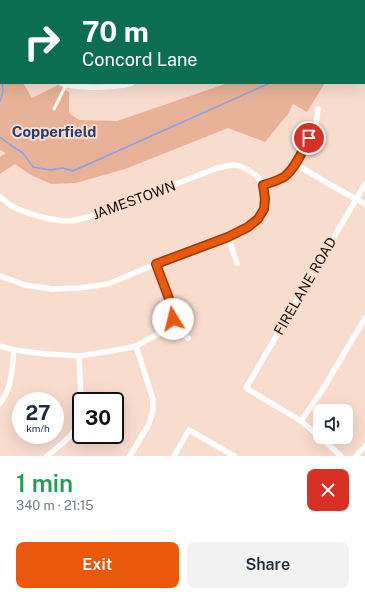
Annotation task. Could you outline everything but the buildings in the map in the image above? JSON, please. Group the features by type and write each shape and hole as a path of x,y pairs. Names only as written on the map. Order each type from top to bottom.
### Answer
{"street":[{"path":"66,84 81,87 129,84"},
{"path":"0,276 25,285 52,289 79,288 108,284 228,237 248,227 258,219 264,209 265,199 263,185 285,177 295,164 316,124 318,110"},
{"path":"295,164 365,204"},
{"name":"JAMESTOWN","path":"0,196 12,206 30,214 68,221 102,214 217,168 233,165 240,166 248,170 256,176 263,185"},
{"name":"FIRELANE ROAD","path":"301,421 246,388 365,184"},
{"path":"228,237 237,263"},
{"path":"156,264 171,304 173,319 177,329 188,338"},
{"path":"313,431 301,421 323,389 365,318"},
{"path":"0,346 14,350 79,356 136,346 158,334 166,328 173,319"},
{"path":"130,456 150,424 153,410 152,399 136,346"},
{"path":"0,402 6,396 9,386 14,350"},
{"path":"79,356 81,392"},
{"path":"174,456 189,430 234,456"},
{"path":"47,456 72,433"},
{"path":"328,444 341,456"},
{"path":"356,456 365,446"}],"lane":[{"path":"54,109 66,84"}],"shaded area":[{"path":"0,84 24,84 32,98 58,85 69,92 69,113 79,120 117,121 225,84 324,84 307,112 293,104 288,114 265,142 228,128 125,169 76,183 51,184 29,174 15,164 0,174 0,157 6,153 0,150"}],"waterway":[{"path":"0,101 3,92 2,84"},
{"path":"0,137 23,153 33,167 50,170 63,168 73,171 268,84"}],"district":[{"name":"Copperfield","path":"54,131"}],"route":[{"path":"173,319 171,304 156,264 228,237 248,227 258,219 264,209 265,199 263,185 285,177 295,164 309,138"}]}
